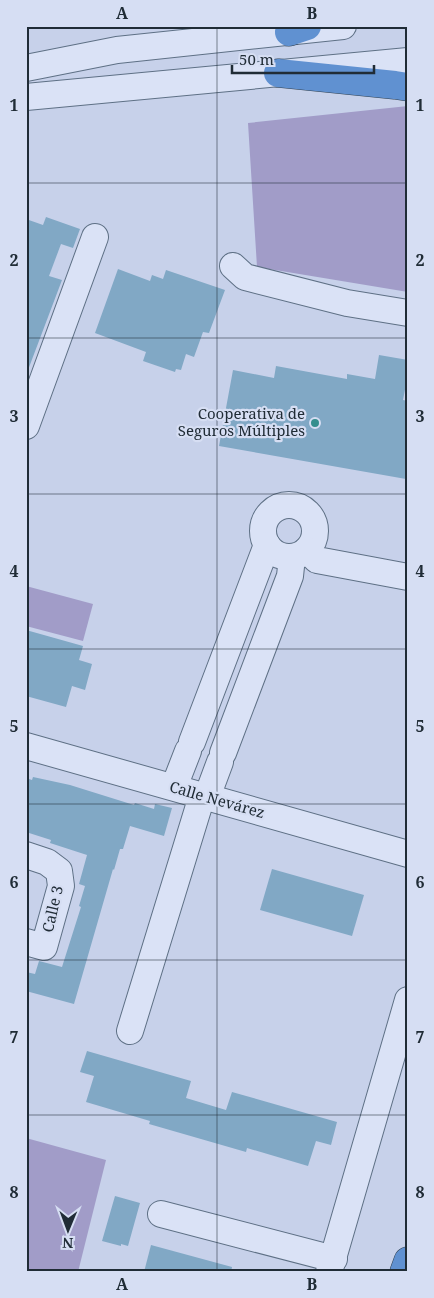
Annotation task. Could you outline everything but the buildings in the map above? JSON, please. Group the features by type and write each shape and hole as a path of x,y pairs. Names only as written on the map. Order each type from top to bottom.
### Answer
{"highway":[{"path":"278,73 408,88"},
{"path":"404,1272 408,1261"}],"street":[{"path":"26,68 191,34 343,26"},
{"path":"26,98 408,62"},
{"path":"26,107 68,93"},
{"path":"26,426 95,237"},
{"path":"233,266 244,277 347,303 408,313"},
{"path":"287,504 296,506 305,510 311,516 315,534 312,543 299,553 282,556 273,552 266,545 262,527 265,519 278,506 287,504"},
{"path":"174,788 266,545"},
{"path":"299,553 317,560 408,576"},
{"path":"130,1031 204,796 222,757 299,553"},
{"name":"Calle Nevárez","path":"26,746 408,854"},
{"name":"Calle 3","path":"26,855 46,862 59,871 60,886 35,944"},
{"path":"161,1214 298,1261 331,1265 408,1000"}],"shaded area":[{"path":"408,106 408,292 257,267 248,123"},
{"path":"26,586 93,604 83,641 26,626"},
{"path":"26,1138 106,1160 78,1272 26,1272"}],"place":[{"name":"Cooperativa de Seguros Múltiples","path":"315,423"}]}
